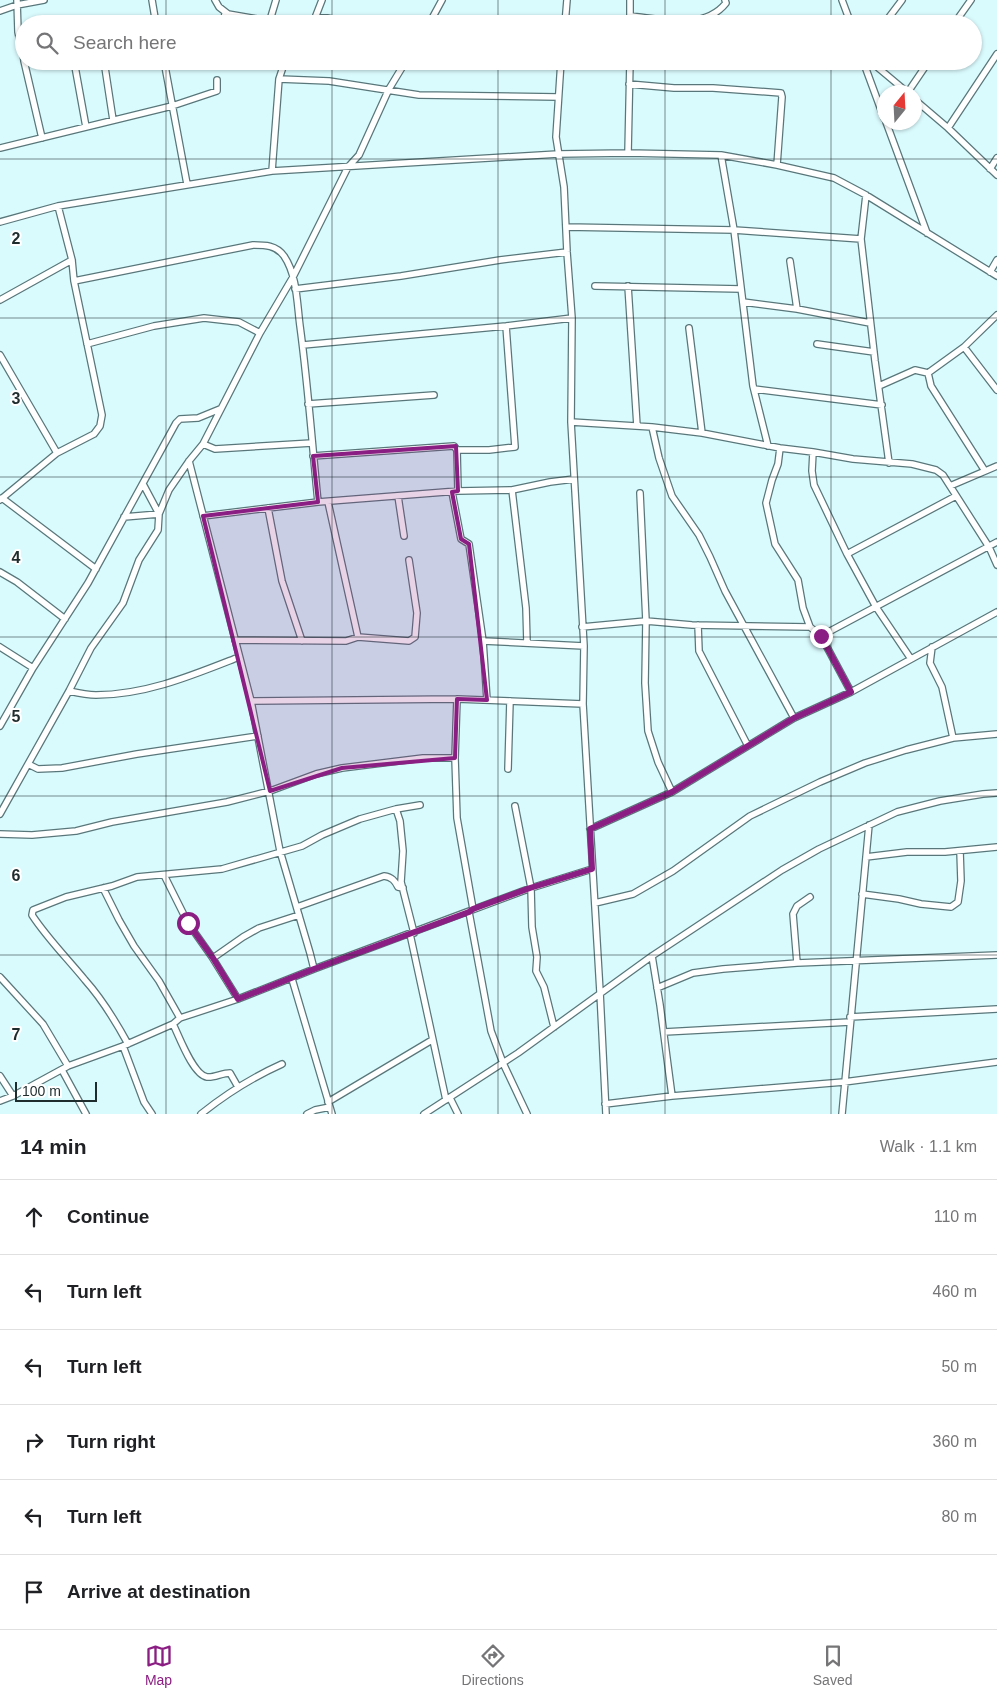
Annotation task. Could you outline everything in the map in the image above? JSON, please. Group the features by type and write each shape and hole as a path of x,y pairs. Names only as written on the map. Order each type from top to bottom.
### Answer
{"street":[{"path":"0,11 6,10 17,3 44,0"},
{"path":"152,0 154,15"},
{"path":"215,0 219,7 228,14 235,15"},
{"path":"272,15 276,0"},
{"path":"316,15 322,0"},
{"path":"434,15 442,0"},
{"path":"566,15 567,0"},
{"path":"630,0 630,15"},
{"path":"712,15 721,10 726,4 725,0"},
{"path":"842,0 848,15"},
{"path":"891,15 902,0"},
{"path":"960,15 971,0"},
{"path":"948,128 997,54"},
{"path":"26,70 42,138"},
{"path":"76,70 86,127"},
{"path":"105,70 113,120"},
{"path":"166,70 187,184"},
{"path":"272,171 279,79 282,70"},
{"path":"0,814 91,648 123,603 139,560 158,530 159,514 169,490 189,460 203,444 260,333 293,277 348,167 359,154 389,89 401,70"},
{"path":"561,70 556,137 564,187 572,318 571,422 584,646 583,704 606,1114"},
{"path":"628,153 630,70"},
{"path":"866,70 877,99"},
{"path":"881,70 899,85"},
{"path":"913,85 923,70"},
{"path":"279,79 329,81 419,95 558,97"},
{"path":"0,148 172,106 212,94 217,92 217,80"},
{"path":"630,84 781,93 777,165"},
{"path":"922,106 997,175"},
{"path":"889,130 928,234"},
{"path":"0,222 58,206 272,171 558,154 721,155 834,178 866,195 997,276"},
{"path":"721,155 734,230 754,389 768,446"},
{"path":"990,169 997,158"},
{"path":"866,195 861,239 889,463"},
{"path":"58,206 72,260 74,281 102,415 100,426 94,434 57,453 1,499 96,569"},
{"path":"566,227 734,230 861,239"},
{"path":"74,281 253,245 269,245 283,255 293,277 303,345 318,502"},
{"path":"295,289 567,252"},
{"path":"0,300 72,260"},
{"path":"990,272 997,260"},
{"path":"790,261 796,310"},
{"path":"595,286 741,289"},
{"path":"628,286 636,426"},
{"path":"743,302 870,323"},
{"path":"879,386 915,370 928,373 964,347 997,315"},
{"path":"88,344 154,326 204,318 239,322 260,333"},
{"path":"303,345 572,318"},
{"path":"313,456 454,446 457,450 513,448 515,446 506,326"},
{"path":"689,328 702,433"},
{"path":"817,344 874,352"},
{"path":"964,347 997,390"},
{"path":"0,355 57,453"},
{"path":"928,373 931,386 985,471"},
{"path":"754,389 882,405"},
{"path":"308,404 434,395"},
{"path":"0,726 33,668 96,569 176,423 180,419 198,418 220,409"},
{"path":"571,422 652,427 702,433 780,448 889,463 912,464 936,470 944,475 989,547 997,565"},
{"path":"652,427 659,458 672,496 699,535 725,591 794,718"},
{"path":"203,444 215,449 312,443"},
{"path":"780,448 778,464 766,503 775,544 798,580 803,608 810,627 821,636 851,692"},
{"path":"457,450 455,491 461,539 468,544 483,641 487,700"},
{"path":"812,452 814,485 847,554 876,607 911,658"},
{"path":"189,460 251,701 270,791 280,851 314,969"},
{"path":"950,486 997,466"},
{"path":"203,516 318,502 455,491 512,490 574,479"},
{"path":"142,484 159,514"},
{"path":"512,490 526,608 527,643"},
{"path":"640,493 646,621 644,683 648,731 658,762 672,792"},
{"path":"398,496 404,536"},
{"path":"847,554 956,496"},
{"path":"328,502 358,637"},
{"path":"268,508 282,581 302,641"},
{"path":"124,517 159,514"},
{"path":"821,636 997,542"},
{"path":"235,640 346,641 358,637 409,641 415,637 417,614 409,560"},
{"path":"0,572 17,582 65,619"},
{"path":"590,829 672,792 794,718 851,692 997,612"},
{"path":"582,626 646,621 698,625 810,627"},
{"path":"698,625 699,652 748,746"},
{"path":"483,641 584,646"},
{"path":"0,647 33,668"},
{"path":"932,647 930,663 942,687 953,738"},
{"path":"69,691 94,695 139,691 177,681 239,657"},
{"path":"251,701 457,699 583,704"},
{"path":"457,699 455,758 457,818 491,1031 503,1063 527,1114"},
{"path":"508,769 510,701"},
{"path":"595,903 633,894 673,871 750,816 820,782 865,763 953,738 997,734"},
{"path":"28,764 38,769 62,768 137,754 258,736"},
{"path":"0,834 32,835 76,830 227,802 270,791 316,774 342,768 423,758 455,758"},
{"path":"424,1114 503,1063 652,956 782,870 819,849 897,812 940,801 997,793"},
{"path":"150,1113 144,1102 118,1026 87,982 44,934 31,912 66,897 103,888 136,877 222,869 302,846 322,835 360,819 396,808 420,805"},
{"path":"516,806 530,888 532,927 537,957 536,971 544,987 554,1027"},
{"path":"396,808 400,821 403,851 401,882 432,1040 448,1099 458,1114"},
{"path":"842,1114 869,826"},
{"path":"866,857 907,852 960,851 997,847"},
{"path":"862,894 921,904 951,907 956,905 961,881 960,851"},
{"path":"0,1101 65,1068 125,1045 173,1024 180,1018 238,999 530,888 592,869"},
{"path":"164,875 188,923 213,958 238,999"},
{"path":"297,907 384,876 389,876 398,887 403,888"},
{"path":"103,888 118,920 159,981 180,1018"},
{"path":"797,963 793,914 797,906 810,897"},
{"path":"213,958 259,928 299,915"},
{"path":"657,988 694,973 797,963 997,955"},
{"path":"652,956 672,1096"},
{"path":"0,977 43,1024 86,1114"},
{"path":"292,978 332,1114"},
{"path":"664,1032 997,1009"},
{"path":"173,1024 191,1062 198,1072 208,1078 230,1073 238,1087"},
{"path":"307,1114 329,1105 432,1040"},
{"path":"605,1104 672,1096 844,1082 997,1062"},
{"path":"201,1114 238,1087 261,1073 282,1064"},
{"path":"0,1076 13,1096"}],"highlighted area":[{"path":"456,446 458,491 452,492 461,539 469,544 487,700 457,699 455,758 342,768 270,791 203,516 318,502 313,456"}],"route":[{"path":"188,923 213,958 238,999 530,888 592,869 590,829 672,792 794,718 851,692 821,636"}]}
